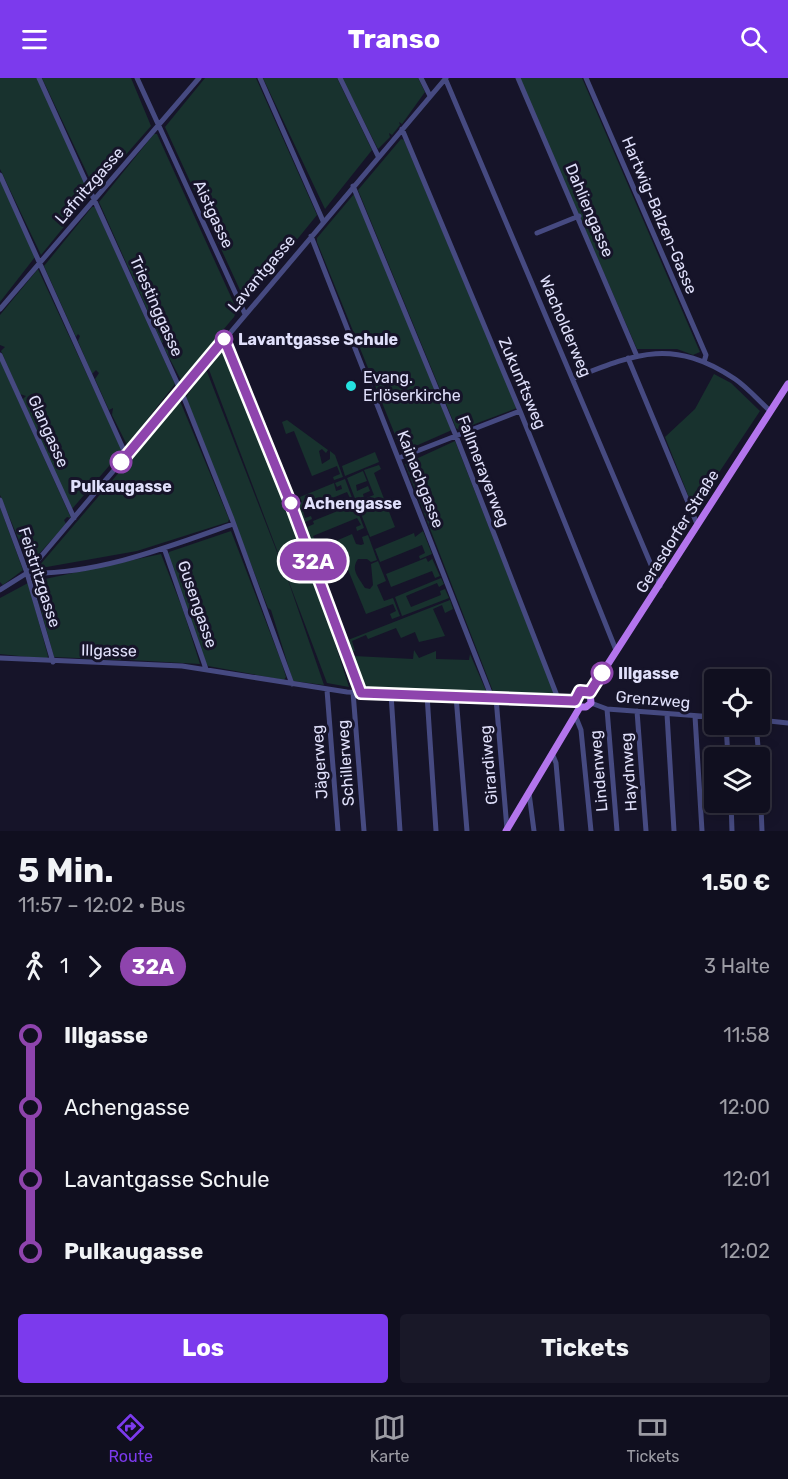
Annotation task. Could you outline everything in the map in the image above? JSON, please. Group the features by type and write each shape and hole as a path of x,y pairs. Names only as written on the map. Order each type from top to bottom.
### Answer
{"main road":[{"name":"Gerasdorfer Straße","path":"507,830 575,714 580,691 590,692 788,384"},
{"path":"578,704 586,707 591,703 590,692"}],"street":[{"name":"Triestinggasse","path":"39,78 181,390 234,524 292,684"},
{"name":"Aistgasse","path":"137,78 245,314"},
{"name":"Lafnitzgasse","path":"0,309 198,78"},
{"path":"260,78 324,221"},
{"path":"340,78 378,156"},
{"path":"421,78 430,96"},
{"name":"Lavantgasse","path":"0,590 27,573 445,78"},
{"name":"Wacholderweg","path":"445,78 574,378 660,586"},
{"name":"Dahliengasse","path":"518,78 579,216 636,354"},
{"name":"Hartwig-Balzen-Gasse","path":"586,78 706,355 704,362"},
{"name":"Zukunftsweg","path":"402,129 520,411 616,650"},
{"path":"0,175 126,455"},
{"name":"Fallmerayerweg","path":"352,186 456,436 559,701"},
{"path":"537,233 579,216"},
{"name":"Kainachgasse","path":"311,236 494,698"},
{"path":"224,339 290,502 361,693"},
{"path":"574,378 636,354 670,352 704,362 735,379 770,410"},
{"name":"Glangasse","path":"0,355 74,518"},
{"path":"628,358 697,524"},
{"path":"399,458 520,411"},
{"name":"Feistritzgasse","path":"0,500 27,573 52,662"},
{"path":"27,573 50,573 99,564 164,548 234,524"},
{"name":"Gusengasse","path":"164,548 206,669"},
{"name":"Illgasse","path":"0,658 206,669 327,690 361,693 559,701 578,704"},
{"name":"Jägerweg","path":"327,690 338,831"},
{"name":"Schillerweg","path":"353,692 364,831"},
{"path":"392,694 400,831"},
{"path":"427,695 436,831"},
{"path":"456,696 466,831"},
{"name":"Girardiweg","path":"494,698 507,830"},
{"name":"Grenzweg","path":"591,703 607,709 704,716"},
{"name":"Lindenweg","path":"607,709 617,831"},
{"name":"Haydnweg","path":"637,711 646,831"},
{"path":"575,714 581,730 591,831"},
{"path":"667,714 674,831"},
{"path":"694,716 702,831"},
{"path":"770,721 788,723"},
{"path":"552,753 556,763 562,831"},
{"path":"529,792 534,831"},
{"path":"731,813 732,831"},
{"path":"761,813 762,831"}],"green space":[{"path":"0,78 37,78 90,195 41,255 0,169"},
{"path":"42,78 131,78 151,126 95,190"},
{"path":"205,78 256,78 317,215 247,301 245,301 165,127"},
{"path":"263,78 337,78 372,150 325,209"},
{"path":"342,78 418,78 425,92 402,124 399,122 400,125 392,135 389,133 390,137 378,149"},
{"path":"519,78 582,78 700,352 693,355 677,349 637,349"},
{"path":"154,134 157,134 237,310 234,317 181,380 164,348 168,344 165,340 162,343 99,202"},
{"path":"401,139 404,140 517,408 459,430 456,428 358,190"},
{"path":"0,180 35,257 0,302"},
{"path":"354,194 452,430 402,452 317,242 317,238"},
{"path":"92,207 95,207 175,384 127,445 112,415 113,408 109,410 95,379 99,373 96,370 92,374 78,341 80,336 78,334 76,337 44,266"},
{"path":"38,269 121,448 121,452 72,509 40,440 43,435 41,433 39,437 22,400 26,396 20,394 1,351 5,347 0,345 0,315"},
{"path":"223,350 320,596 349,687 327,683 208,367"},
{"path":"0,360 71,518 67,517 64,520 66,524 38,555 35,553 29,564 0,495"},
{"path":"206,369 289,583 324,685 293,681 271,610 268,608 186,397"},
{"path":"714,374 731,383 760,411 694,510 665,437 695,409"},
{"path":"180,401 229,519 228,522 137,551 41,568 39,566"},
{"path":"287,420 328,450 326,453 322,449 319,451 322,464 330,459 330,451 335,455 343,477 334,480 333,477 340,474 337,466 312,476 294,431 286,434 282,422"},
{"path":"455,441 555,695 553,698 494,694 405,464"},
{"path":"375,452 379,462 345,476 342,466"},
{"path":"379,465 381,469 374,473 395,527 370,537 347,478 363,471 367,481 356,485 357,491 368,486 370,491 363,494 364,499 374,495 364,470"},
{"path":"345,479 354,503 347,505 345,502 351,500 347,492 303,510 305,518 311,516 312,519 303,523 294,499 297,504 302,502 300,497 334,483 336,491 342,489 341,485 337,487 335,483"},
{"path":"355,504 364,528 357,531 356,527 361,525 357,518 313,536 316,543 321,541 322,545 313,548 305,528 314,524 313,521"},
{"path":"0,507 23,570 3,585 0,582"},
{"path":"231,531 281,661 286,677 284,680 208,666 206,663 168,555 169,552"},
{"path":"423,531 432,554 420,559 419,556 425,553 422,545 380,562 375,549 414,533 415,537"},
{"path":"352,534 356,544 361,545 364,544 362,537 368,535 377,560 371,562 367,559 358,559 355,570 358,577 365,588 370,589 373,585 371,564 378,561 386,581 377,585 384,601 393,598 400,616 392,619 390,614 396,611 393,604 366,614 340,550 332,552 329,544"},
{"path":"161,554 183,610 200,664 130,660 126,653 122,655 121,660 54,657 32,578 43,575 45,579"},
{"path":"431,556 440,576 435,578 432,571 391,587 386,574 426,558 428,562 432,559"},
{"path":"441,578 444,584 439,587 437,583 406,596 411,607 441,595 440,591 445,589 449,598 402,616 395,597"},
{"path":"28,583 47,659 0,654 0,598"},
{"path":"450,600 453,609 445,613 442,605 433,609 445,636 419,642 415,632 401,638 396,628 368,639 366,635 352,641 355,651 353,652 348,640"},
{"path":"414,650 419,658 436,651 436,659 469,660 470,654 487,693 364,687 354,656 413,659"}],"bus line":[{"name":"32A","path":"121,462 224,339 290,502 361,693 575,701 575,696 580,691 590,692 602,673"}],"place":[{"name":"Lavantgasse Schule","path":"224,339"},
{"name":"Evang. Erlöserkirche","path":"351,386"},
{"name":"Pulkaugasse","path":"121,462"},
{"name":"Achengasse","path":"291,503"},
{"name":"Illgasse","path":"602,673"}]}
